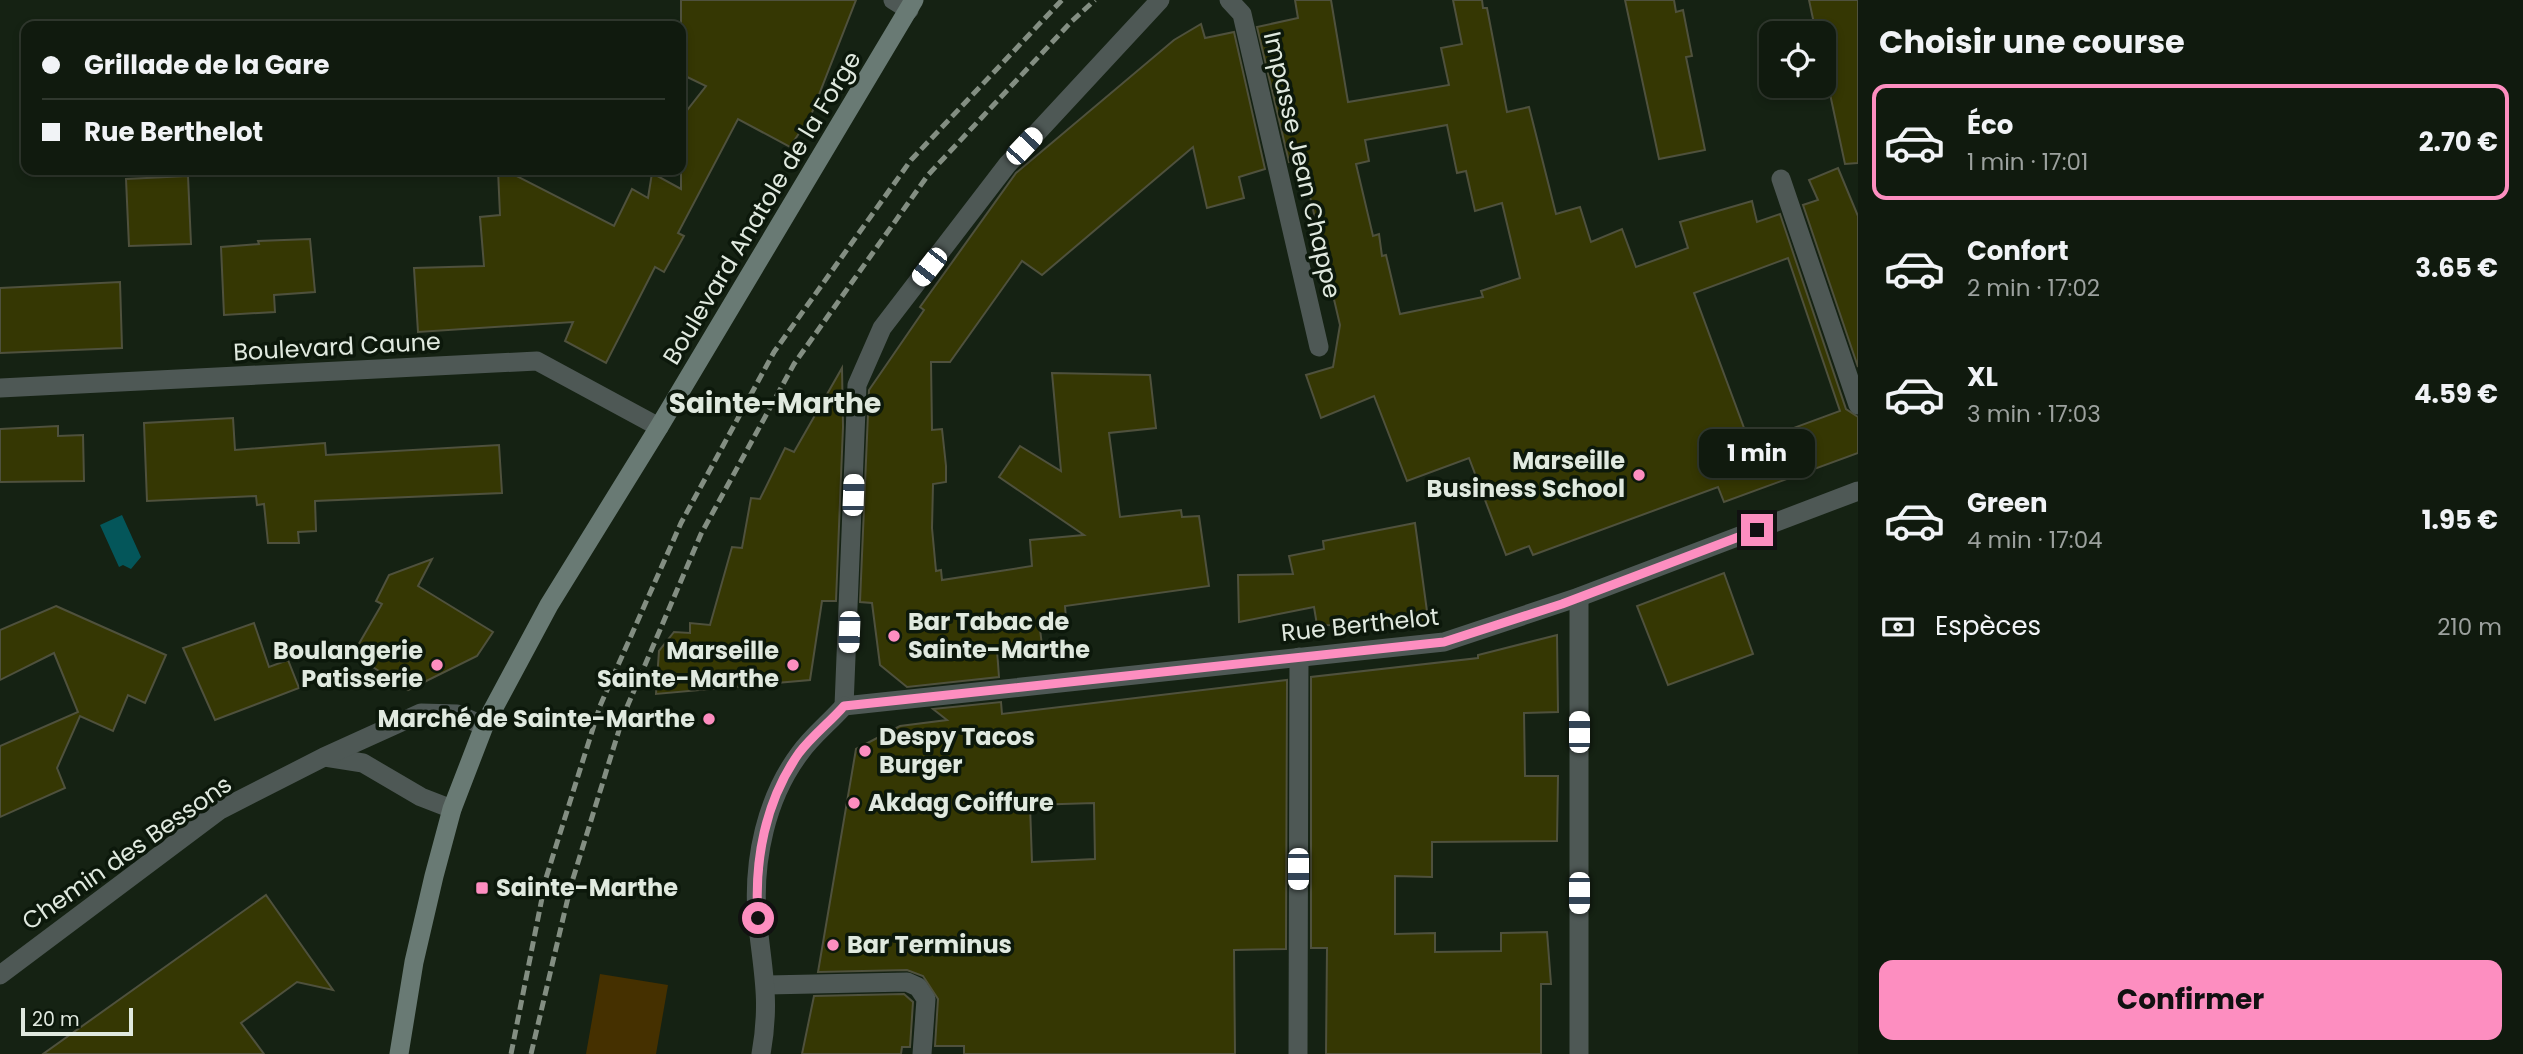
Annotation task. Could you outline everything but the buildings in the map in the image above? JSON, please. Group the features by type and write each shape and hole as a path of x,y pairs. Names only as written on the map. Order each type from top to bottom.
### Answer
{"main road":[{"name":"Boulevard Anatole de la Forge","path":"399,1054 417,949 452,809 484,726 549,605 659,427 905,3"}],"street":[{"path":"761,1054 768,1012 756,893 770,810 782,780 801,751 844,706 857,385 882,328 1007,164 1160,0"},
{"name":"Impasse Jean Chappe","path":"1229,0 1242,14 1319,346"},
{"path":"1781,179 1858,405"},
{"name":"Boulevard Caune","path":"0,388 537,361 659,427"},
{"name":"Rue Berthelot","path":"844,706 1444,642 1579,597 1858,491"},
{"path":"1579,597 1579,1054"},
{"path":"1298,1054 1299,657"},
{"name":"Chemin des Bessons","path":"0,975 220,810 324,757 421,713 457,714 484,726"},
{"path":"324,757 363,763 421,797 452,809"},
{"path":"767,985 907,982 918,987 926,999 922,1054"}],"shaded area":[{"path":"600,974 668,985 656,1054 586,1054"}],"water":[{"path":"122,515 141,557 131,569 123,565 119,567 100,525"}],"railway":[{"path":"511,1054 546,878 600,706 681,523 774,352 911,160 1062,0"},
{"path":"531,1054 571,885 624,714 701,534 794,364 928,175 1072,21 1095,0"}],"place":[{"name":"Marseille Business School","path":"1639,475"},
{"name":"Bar Tabac de Sainte-Marthe","path":"894,636"},
{"name":"Boulangerie Patisserie","path":"437,665"},
{"name":"Marseille Sainte-Marthe","path":"793,665"},
{"name":"Marché de Sainte-Marthe","path":"709,719"},
{"name":"Despy Tacos Burger","path":"865,751"},
{"name":"Akdag Coiffure","path":"854,803"},
{"name":"Sainte-Marthe","path":"482,888"},
{"name":"Bar Terminus","path":"833,945"}],"district":[{"name":"Sainte-Marthe","path":"775,403"}],"route":[{"path":"758,918 758,867 770,810 782,780 801,751 844,706 1444,642 1482,632 1562,604 1757,530"}]}
